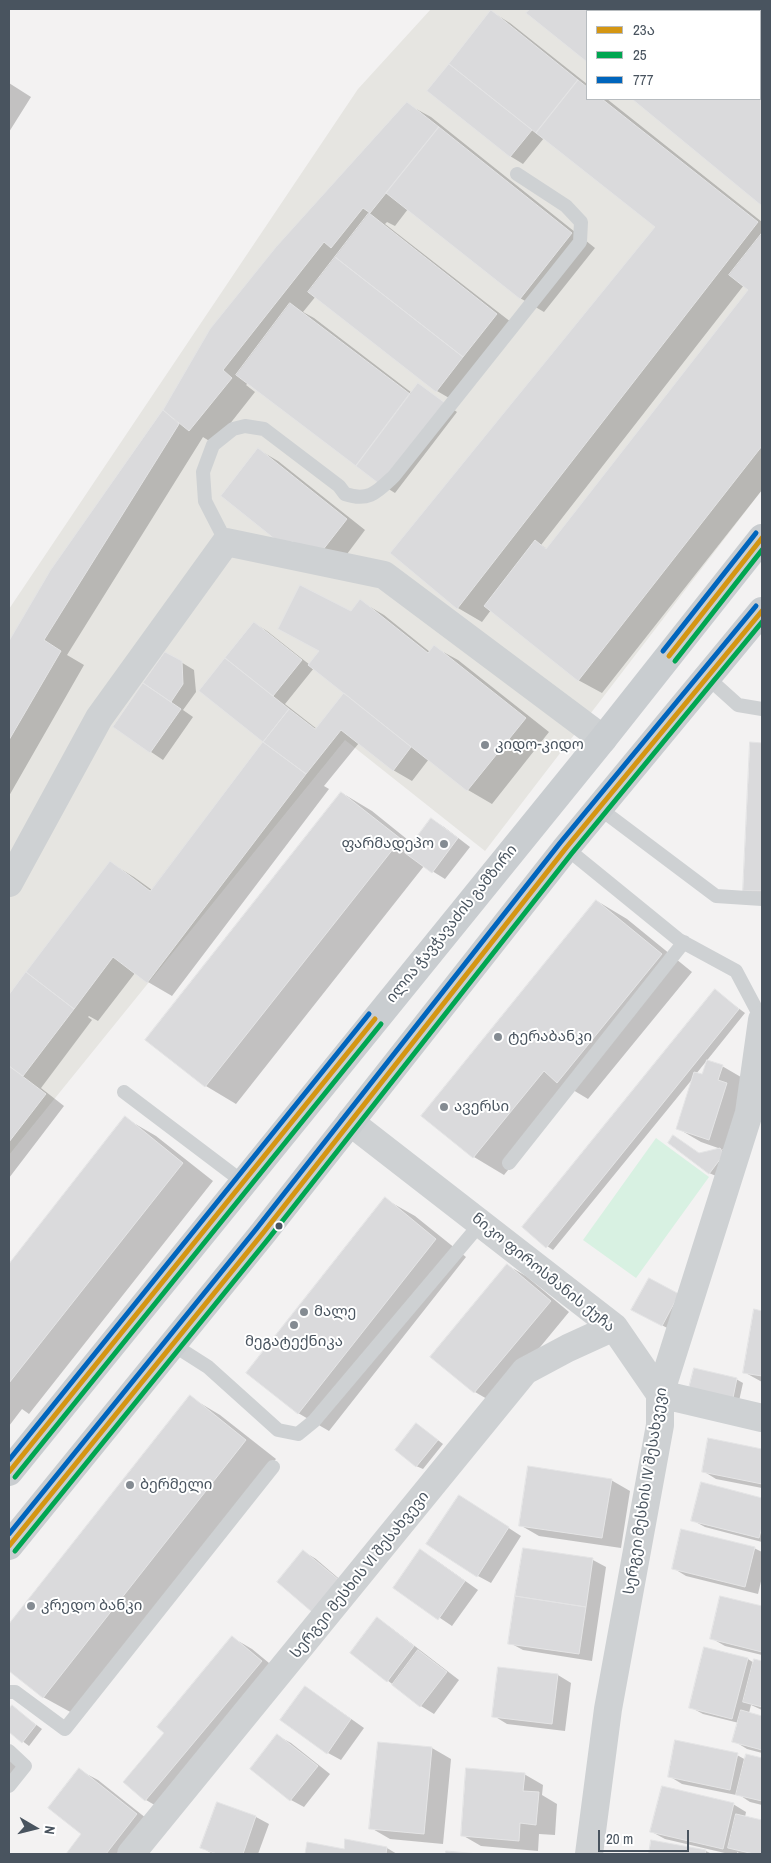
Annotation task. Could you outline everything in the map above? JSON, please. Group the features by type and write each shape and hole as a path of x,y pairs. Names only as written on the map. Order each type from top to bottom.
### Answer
{"main road":[{"name":"ილია ჭავჭავაძის გამზირი","path":"9,1472 603,739 762,538"},
{"path":"9,1546 263,1233 566,848 762,611"}],"street":[{"path":"9,883 99,718 226,542 384,576 603,739"},
{"name":"სერგეი მესხის IV შესახვევი","path":"589,1854 608,1709 660,1425 660,1394 750,1113 762,1020"},
{"name":"ნიკო ფიროსმანის ქუჩა","path":"350,1122 614,1327 660,1394"},
{"name":"სერგეი მესხის VI შესახვევი","path":"131,1854 525,1372 568,1348 614,1327"},
{"path":"660,1394 762,1418"}],"lane":[{"path":"226,542 205,502 203,472 214,445 233,429 244,426 264,429 340,486 345,494 357,498 374,495 394,476 541,292 580,242 581,222 566,206 517,174"},
{"path":"708,678 738,705 762,709"},
{"path":"599,808 716,896 762,899"},
{"path":"566,848 684,942 736,971 762,1020"},
{"path":"509,1164 684,942"},
{"path":"124,1092 243,1182"},
{"path":"172,1344 208,1367 278,1430 298,1434 314,1421 481,1223"},
{"path":"9,1692 15,1692 66,1729 273,1467"},
{"path":"9,1751 25,1766 9,1786"}],"shaded area":[{"path":"431,9 762,9 762,490 485,851 345,740 9,1155 9,609 358,89"}],"green space":[{"path":"656,1138 709,1177 636,1278 583,1240"}],"building":[{"path":"530,9 740,10 586,10 586,61 526,13"},
{"path":"739,9 762,9 762,28 761,10"},
{"path":"491,10 578,80 536,133 449,64"},
{"path":"761,27 762,28 762,206 633,100 761,100"},
{"path":"449,64 532,130 510,157 427,91"},
{"path":"578,80 586,86 586,100 603,100 758,222 457,609 390,553 655,227 536,133"},
{"path":"407,102 439,127 370,213 363,208 331,248 324,242 223,370 232,378 189,431 163,410 210,329 276,247"},
{"path":"439,127 572,233 520,299 386,193"},
{"path":"369,213 497,314 463,357 335,257"},
{"path":"762,233 762,446 578,681 484,606 535,540 546,549 748,290 729,275"},
{"path":"335,257 463,357 436,392 308,292"},
{"path":"290,303 410,394 356,466 236,375"},
{"path":"418,383 445,403 382,486 356,466"},
{"path":"163,410 179,424 44,640 61,651 9,740 9,641 50,571"},
{"path":"258,448 347,519 315,560 292,541 286,548 221,496"},
{"path":"300,585 351,611 360,599 428,653 434,645 526,718 467,791 308,665 319,651 278,629"},
{"path":"254,622 302,660 273,696 225,658"},
{"path":"165,652 182,661 183,684 171,702 143,683"},
{"path":"225,658 289,709 263,742 199,691"},
{"path":"143,683 181,709 150,753 113,727"},
{"path":"344,693 411,747 393,771 341,730 306,774 263,742 289,709 315,729"},
{"path":"263,742 306,774 147,983 113,957 74,1009 26,972 110,861 150,891"},
{"path":"750,742 762,743 762,891 743,891"},
{"path":"341,792 401,839 205,1087 145,1040"},
{"path":"431,818 458,838 432,873 405,853"},
{"path":"596,900 662,954 557,1083 544,1071 473,1158 421,1116"},
{"path":"26,972 74,1009 23,1076 9,1066 9,995"},
{"path":"715,989 739,1009 546,1248 522,1227"},
{"path":"707,1060 723,1065 718,1080 727,1083 709,1140 676,1129 694,1072 702,1074"},
{"path":"9,1066 46,1094 9,1142"},
{"path":"125,1116 183,1163 9,1383 9,1264"},
{"path":"673,1135 699,1153 720,1148 724,1154 709,1174 668,1143"},
{"path":"385,1197 436,1239 298,1414 246,1373"},
{"path":"507,1264 551,1301 474,1393 430,1357"},
{"path":"649,1278 679,1294 662,1326 631,1310"},
{"path":"754,1309 762,1311 762,1376 743,1373"},
{"path":"694,1368 737,1378 733,1398 689,1388"},
{"path":"190,1395 246,1440 43,1698 9,1671 9,1624"},
{"path":"416,1423 438,1440 416,1467 395,1450"},
{"path":"708,1438 762,1449 762,1484 702,1472"},
{"path":"528,1466 612,1479 602,1538 519,1526"},
{"path":"701,1482 762,1498 762,1527 759,1538 691,1521"},
{"path":"459,1495 509,1527 477,1577 426,1544"},
{"path":"681,1529 755,1547 745,1587 672,1569"},
{"path":"523,1548 593,1558 586,1607 515,1596"},
{"path":"420,1549 465,1581 438,1620 393,1588"},
{"path":"303,1550 339,1580 312,1612 277,1582"},
{"path":"515,1596 586,1607 579,1654 508,1644"},
{"path":"720,1596 762,1606 762,1652 710,1639"},
{"path":"377,1617 414,1646 387,1682 350,1653"},
{"path":"232,1636 262,1661 145,1801 123,1782 164,1733 157,1727"},
{"path":"704,1647 748,1658 732,1719 689,1708"},
{"path":"418,1650 447,1672 420,1707 392,1685"},
{"path":"754,1659 762,1661 762,1707 743,1702"},
{"path":"498,1667 558,1674 552,1724 492,1717"},
{"path":"305,1686 351,1719 327,1754 280,1720"},
{"path":"12,1705 36,1725 22,1743 9,1732 9,1709"},
{"path":"741,1710 762,1716 762,1750 732,1742"},
{"path":"277,1734 318,1766 290,1801 250,1769"},
{"path":"675,1740 738,1753 730,1790 668,1777"},
{"path":"378,1742 432,1747 424,1834 369,1829"},
{"path":"746,1754 762,1758 762,1801 736,1795"},
{"path":"79,1768 137,1814 106,1854 66,1854 81,1834 48,1808"},
{"path":"466,1768 525,1773 523,1791 539,1792 536,1825 520,1823 519,1841 461,1836"},
{"path":"662,1786 734,1803 723,1849 650,1832"},
{"path":"217,1802 256,1816 243,1854 217,1854 200,1848"},
{"path":"736,1814 762,1820 762,1854 728,1848"},
{"path":"345,1839 387,1847 386,1854 305,1854 307,1842 344,1849"},
{"path":"651,1840 706,1850 705,1854 649,1854"},
{"path":"446,1851 479,1854 446,1854"}],"transit line":[{"name":"777","path":"663,651 756,533"},
{"name":"23ა","path":"669,656 762,538"},
{"name":"25","path":"675,661 762,550"},
{"name":"777","path":"9,1534 257,1228 560,843 756,606"},
{"name":"23ა","path":"9,1546 263,1233 566,848 762,611"},
{"name":"25","path":"15,1551 269,1238 572,853 762,622"},
{"name":"777","path":"9,1460 369,1014"},
{"name":"23ა","path":"9,1472 375,1019"},
{"name":"25","path":"15,1477 381,1024"}],"place":[{"name":"კიდო-კიდო","path":"485,745"},
{"name":"ფარმადეპო","path":"444,844"},
{"name":"ტერაბანკი","path":"498,1037"},
{"name":"ავერსი","path":"444,1107"},
{"name":"მალე","path":"304,1312"},
{"name":"მეგატექნიკა","path":"294,1325"},
{"name":"ბერმელი","path":"130,1485"},
{"name":"კრედო ბანკი","path":"31,1606"}]}
